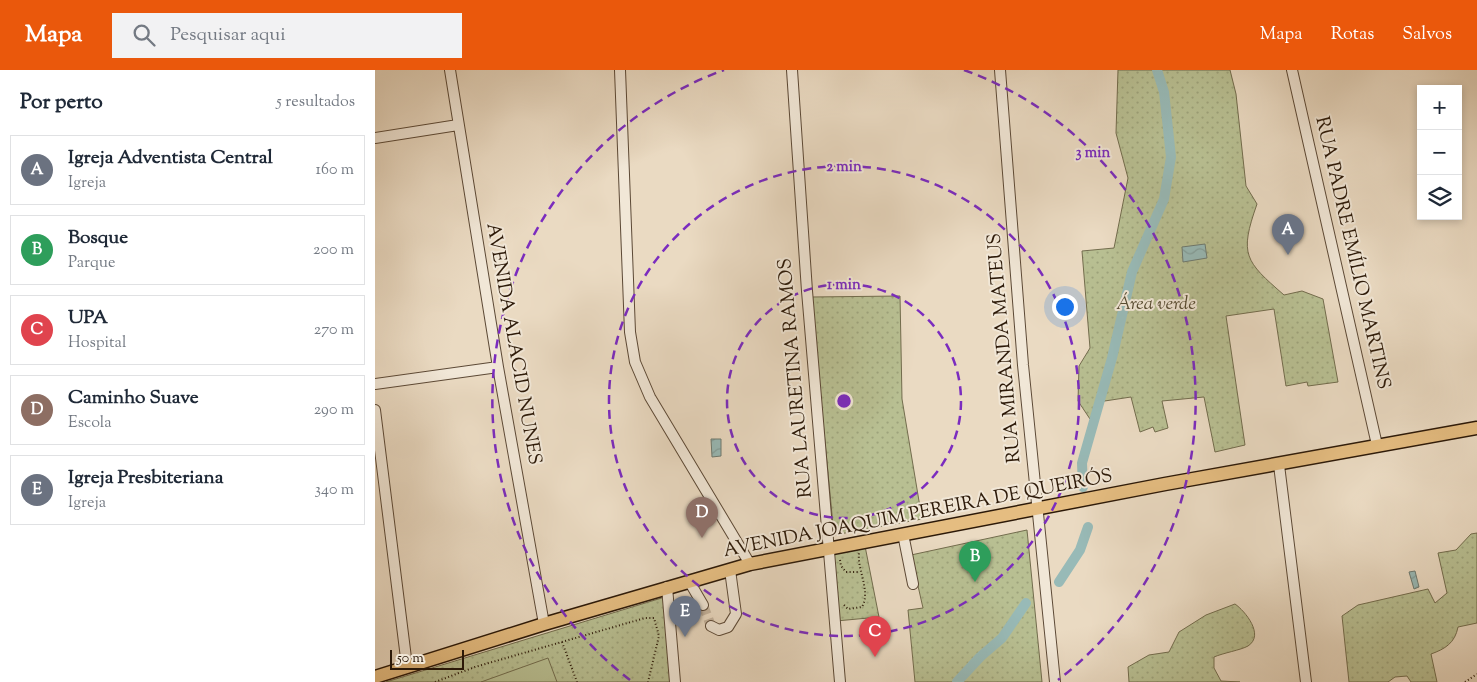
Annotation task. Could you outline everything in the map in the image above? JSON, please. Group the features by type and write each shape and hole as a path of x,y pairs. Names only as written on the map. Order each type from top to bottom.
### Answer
{"main road":[{"name":"AVENIDA JOAQUIM PEREIRA DE QUEIRÓS","path":"375,677 544,624 750,564 1377,445 1477,428"}],"street":[{"name":"AVENIDA ALACID NUNES","path":"450,70 498,367 544,624"},
{"path":"620,70 630,332 635,362 650,397 750,564"},
{"name":"RUA LAURETINA RAMOS","path":"792,70 833,548 833,598 839,682"},
{"name":"RUA MIRANDA MATEUS","path":"1000,70 1023,366 1055,682"},
{"name":"RUA PADRE EMÍLIO MARTINS","path":"1292,70 1377,445"},
{"path":"375,138 458,125"},
{"path":"375,384 498,367"},
{"path":"375,410 407,666"},
{"path":"1279,465 1306,682"},
{"path":"903,534 913,584"},
{"path":"711,626 719,630 728,627 735,614 730,570"},
{"path":"689,581 703,605"},
{"path":"667,588 675,682"}],"path":[{"path":"833,598 844,602 845,607 848,609 862,607 865,594 858,562 859,543"},
{"path":"833,548 841,566 846,572 861,572"},
{"path":"435,682 475,667 645,618 654,618 659,636 649,682"},
{"path":"562,642 577,682"},
{"path":"1465,682 1477,674"}],"green space":[{"name":"Área verde","path":"1118,70 1230,70 1236,94 1246,186 1257,204 1248,235 1247,246 1249,256 1261,274 1284,295 1302,291 1323,299 1338,382 1308,386 1307,382 1286,386 1274,309 1226,316 1245,445 1215,452 1204,397 1162,401 1168,428 1155,432 1153,427 1140,432 1131,397 1098,402 1090,419 1078,401 1079,366 1090,348 1082,251 1114,248 1128,178 1116,133"},
{"path":"900,296 902,399 922,519 834,535 811,297"},
{"path":"1027,530 1042,682 915,682 908,610 923,608 911,555"},
{"path":"1477,533 1477,623 1458,627 1457,633 1449,645 1431,654 1437,682 1411,682 1407,676 1395,677 1388,682 1349,682 1342,616 1358,605 1428,589 1435,603 1447,593 1438,553 1456,550 1471,534"},
{"path":"865,546 879,617 836,621 829,552"},
{"path":"665,597 670,682 386,682"},
{"path":"1235,604 1248,617 1255,636 1248,646 1214,657 1214,668 1221,681 1240,682 1129,682 1128,667 1149,655 1169,652 1179,632 1206,615"},
{"path":"548,658 557,682 481,682"}],"water":[{"path":"1205,244 1207,258 1183,262 1182,247"},
{"path":"711,439 721,439 721,456 712,457"},
{"path":"1415,571 1419,587 1414,589 1409,572"}],"waterway":[{"path":"1083,487 1082,463 1112,358 1132,272 1164,199 1171,157 1164,92 1157,70"},
{"path":"1059,582 1080,550 1088,527"},
{"path":"957,682 980,657 1002,638 1026,603"}],"tunnel":[{"path":"703,605 711,626"}],"place":[{"name":"Igreja Adventista Central","path":"1288,255"},
{"name":"Caminho Suave","path":"702,538"},
{"name":"Bosque","path":"975,582"},
{"name":"Igreja Presbiteriana","path":"685,637"},
{"name":"UPA","path":"875,657"}]}
